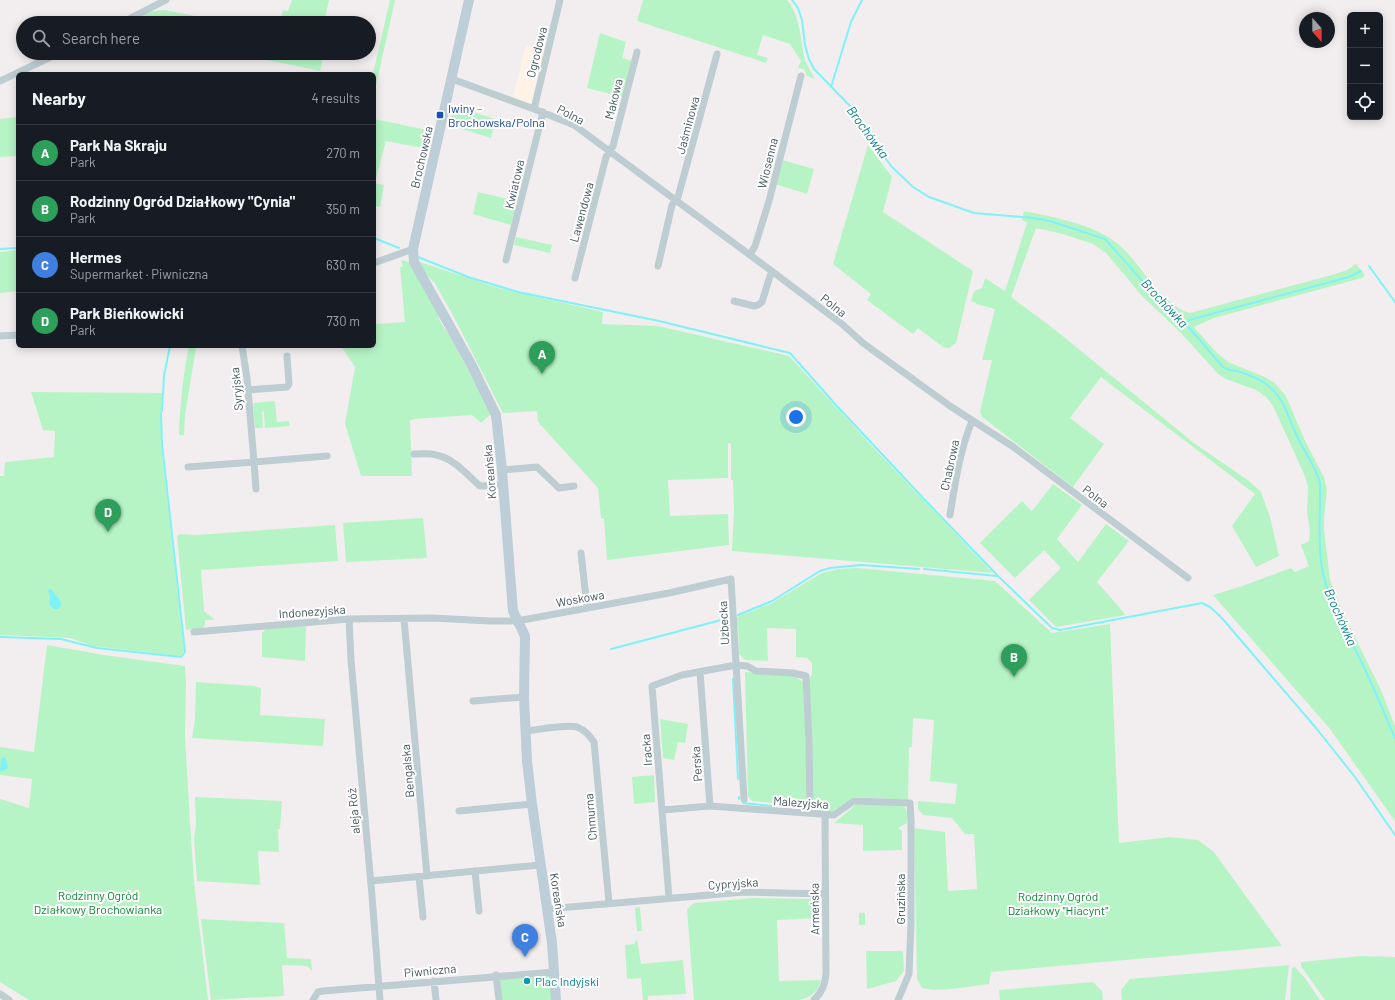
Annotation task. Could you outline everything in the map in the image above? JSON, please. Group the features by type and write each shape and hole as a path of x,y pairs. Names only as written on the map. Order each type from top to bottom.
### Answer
{"street":[{"path":"135,16 166,0"},
{"name":"Brochowska","path":"414,262 413,249 469,0"},
{"name":"Ogrodowa","path":"534,109 560,0"},
{"name":"Makowa","path":"610,152 636,52"},
{"name":"Jaśminowa","path":"658,266 672,205 678,197 718,54"},
{"path":"19,72 44,60"},
{"path":"0,81 16,73"},
{"name":"Wiosenna","path":"750,255 755,246 768,201 801,76"},
{"name":"Polna","path":"452,79 543,112 574,125 842,324 863,343 950,406 1012,446 1188,578"},
{"name":"Kwiatowa","path":"506,260 543,112"},
{"name":"Lawendowa","path":"575,278 606,157 610,152"},
{"path":"376,262 413,249"},
{"name":"Koreańska","path":"414,262 471,364 496,415 502,470 513,611 523,632 525,642 524,697 532,804 552,943 556,1000"},
{"path":"734,301 754,306 758,305 762,302 770,276 773,272"},
{"path":"0,336 16,335"},
{"name":"Syryjska","path":"242,348 248,390 256,489"},
{"path":"248,390 287,387 289,384 287,356"},
{"name":"Chabrowa","path":"950,515 958,468 967,432 972,421"},
{"path":"414,454 433,454 446,458 453,462 480,486 503,485"},
{"path":"188,467 327,456"},
{"path":"502,470 538,467 559,488 574,486"},
{"path":"581,553 587,607"},
{"name":"Woskowa","path":"432,618 517,621 669,593 731,579"},
{"name":"Uzbecka","path":"731,579 744,799"},
{"name":"Indonezyjska","path":"194,632 349,619 432,618"},
{"name":"aleja Róż","path":"349,619 351,660 380,1000"},
{"name":"Bengalska","path":"404,619 409,665 423,876 423,917"},
{"path":"736,665 747,666 756,671 793,673 806,676 810,813"},
{"name":"Iracka","path":"669,898 652,686 682,675 736,665"},
{"name":"Perska","path":"700,672 710,806"},
{"path":"473,701 524,697"},
{"name":"Chmurna","path":"526,731 571,726 581,729 589,735 594,742 609,903"},
{"name":"Malezyjska","path":"710,806 834,815 854,801 910,803"},
{"name":"Gruzińska","path":"899,997 909,974 910,960 910,803"},
{"path":"459,811 532,804"},
{"path":"663,810 710,806"},
{"name":"Armeńska","path":"814,1000 821,993 826,974 825,814"},
{"path":"371,881 540,865"},
{"path":"474,871 479,911"},
{"name":"Cypryjska","path":"609,903 755,892 825,894"},
{"path":"547,909 609,903"},
{"name":"Piwniczna","path":"313,1000 318,992 324,991 371,988 496,975 554,972"},
{"path":"496,975 499,1000"},
{"path":"434,981 436,1000"},
{"path":"0,994 9,1000"}],"shaded area":[{"path":"526,45 544,50 531,104 513,97"}],"green space":[{"path":"292,0 329,0 325,16 282,16 283,10 288,11"},
{"path":"390,0 395,0 376,86 376,72 373,72"},
{"path":"643,0 787,0 798,21 805,60 815,79 807,76 804,69 798,68 801,61 790,44 763,35 757,55 768,58 766,63 637,21"},
{"path":"165,10 195,16 141,16 152,11"},
{"path":"600,33 626,42 622,58 632,61 623,97 587,88"},
{"path":"267,60 322,60 320,71"},
{"path":"454,106 495,119 491,138 449,125"},
{"path":"16,117 16,156 0,157 0,119"},
{"path":"376,119 432,131 428,149 386,141 376,178"},
{"path":"868,145 892,177 883,212 973,271 956,343 949,348 943,347 918,328 913,334 867,300 871,294 833,264"},
{"path":"782,160 814,169 807,194 775,184"},
{"path":"376,183 384,185 380,207 376,206"},
{"path":"478,192 517,201 511,225 473,214"},
{"path":"1024,211 1086,226 1108,237 1127,252 1169,302 1179,309 1190,313 1332,275 1347,270 1356,264 1365,275 1362,278 1214,318 1194,327 1216,352 1228,362 1265,377 1275,383 1286,396 1305,441 1324,477 1327,490 1324,529 1330,580 1342,611 1381,690 1395,726 1395,821 1330,729 1213,595 1291,568 1295,572 1309,566 1301,545 1309,541 1310,531 1307,512 1308,486 1273,406 1266,397 1256,390 1226,379 1218,374 1182,334 1142,296 1106,253 1093,244 1063,234 1036,228 1011,297 1054,329 1194,443 1249,481 1261,492 1270,517 1279,556 1256,567 1232,526 1255,494 1101,377 1070,418 1104,444 1073,487 982,417 980,412 992,360 982,360 995,309 976,304 971,301 974,291 982,288 985,278 1005,291 1027,223 1022,220"},
{"path":"516,237 552,245 550,253 514,245"},
{"path":"16,250 16,291 0,293 0,252"},
{"path":"403,260 410,263 442,315 438,318 452,340 490,410 490,415 481,423 472,415 414,419 410,421 412,476 361,476 345,424 355,367 342,348 376,348 376,324 405,322 400,267 403,266 401,261"},
{"path":"417,261 498,288 603,312 602,324 658,326 789,356 993,573 732,551 734,510 733,481 731,479 731,444 728,443 728,478 668,480 670,516 728,514 729,545 607,560 604,519 601,518 598,488 538,422 537,411 503,413 454,317 434,282 420,268"},
{"path":"189,348 196,348 185,415 184,435 179,435 182,390"},
{"path":"31,392 162,393 161,444 184,651 180,656 92,646 70,638 0,635 0,476 4,476 5,462 54,457 55,431 43,430"},
{"path":"275,401 277,422 289,421 290,426 265,428 264,412 262,411 263,428 255,428 253,403"},
{"path":"1053,484 1082,505 1057,539 1078,562 1106,524 1129,541 1097,582 1126,615 1056,627 1029,600 1061,568 1044,550 1015,578 980,543 1022,501 1032,511"},
{"path":"423,518 427,558 346,562 343,523"},
{"path":"335,525 338,561 201,570 204,611 215,620 205,620 205,625 202,628 186,630 177,537 179,534 196,535"},
{"name":"Rodzinny Ogród Działkowy \"Hiacynt\"","path":"857,568 995,581 1052,633 1110,624 1119,843 1170,837 1198,840 1214,852 1282,946 991,972 989,984 938,990 922,988 917,979 914,828 945,832 948,891 977,889 974,834 965,834 952,818 923,815 918,809 918,801 955,804 957,784 930,781 934,720 913,718 912,747 909,747 908,800 855,797 832,812 820,812 813,809 808,680 812,675 812,663 807,658 796,657 796,629 767,628 768,661 745,660 739,654 738,627 735,626 734,618 770,604 822,573 838,569"},
{"path":"306,626 305,661 262,657 262,633 267,628"},
{"name":"Rodzinny Ogród Działkowy Brochowianka","path":"47,645 104,655 185,666 185,736 194,882 208,1000 29,1000 0,982 0,799 29,808 32,779 0,775 0,747 34,752"},
{"path":"745,672 793,675 803,682 808,787 805,804 797,805 752,801 748,796"},
{"path":"196,682 254,686 261,688 260,715 325,719 323,746 192,738 195,719"},
{"path":"660,719 688,724 685,743 678,742 674,760 663,758"},
{"path":"654,775 655,802 634,804 632,777"},
{"path":"195,797 282,801 280,829 278,829 279,852 258,851 260,885 197,881 194,837 196,825"},
{"path":"858,803 904,806 908,814 907,823 898,828 902,831 902,850 863,851 863,825 834,823"},
{"path":"754,898 815,899 819,904 820,918 777,920 779,981 821,980 818,988 807,998 798,1000 694,1000 687,909 694,903"},
{"path":"640,907 642,931 637,931 635,908"},
{"path":"859,913 865,913 865,925 859,925"},
{"path":"201,919 284,923 287,958 311,959 312,971 307,966 282,965 284,996 211,1000"},
{"path":"637,939 641,964 683,960 686,994 648,996 648,1000 643,1000 641,978 627,979 625,945 634,944"},
{"path":"866,951 903,951 904,971 896,981 867,989"},
{"path":"1360,956 1395,957 1395,1000 1325,1000 1301,966 1301,962"},
{"path":"1289,965 1285,1000 1122,1000 1121,990 1130,979"},
{"path":"1295,967 1320,1000 1290,1000 1292,968"},
{"path":"549,974 552,977 554,1000 501,1000 501,978"},
{"path":"1093,982 1102,991 1103,1000 1000,1000 999,990"}],"water":[{"path":"51,589 60,600 61,606 58,609 54,609 49,604 50,597 48,590"},
{"path":"5,757 8,768 0,772 1,758"}],"waterway":[{"name":"Brochówka","path":"792,0 798,8 802,20 805,45 814,69 852,108 892,167 913,187 929,197 974,213 1034,218 1050,221 1105,239 1146,285 1185,323 1223,367 1245,373 1260,380 1272,389 1282,401 1300,442 1316,471 1320,483 1319,536 1324,579 1336,610 1371,682 1395,738"},
{"path":"831,87 851,22 862,0"},
{"path":"376,239 399,248"},
{"path":"0,249 16,248"},
{"path":"418,257 468,277 518,292 659,321 790,353 836,405 925,500 998,576 1052,628 1060,630 1202,603 1210,607 1221,617 1316,728 1355,777 1395,835"},
{"path":"1369,266 1395,302"},
{"path":"1185,323 1189,320 1349,277 1361,271"},
{"path":"162,411 164,375 170,348"},
{"path":"0,637 61,639 97,648 181,657 185,652 162,444 161,413"},
{"path":"738,615 772,601 820,571 830,568 861,565 919,569"},
{"path":"924,569 997,576"},
{"path":"611,649 725,619"},
{"path":"733,679 738,779"},
{"path":"743,803 771,806"}],"place":[{"name":"Iwiny – Brochowska/Polna","path":"440,115"},
{"name":"Park Na Skraju","path":"542,374"},
{"name":"Park Bieńkowicki","path":"108,532"},
{"name":"Rodzinny Ogród Działkowy \"Cynia\"","path":"1014,677"},
{"name":"Hermes","path":"525,957"},
{"name":"Plac Indyjski","path":"527,981"}]}
